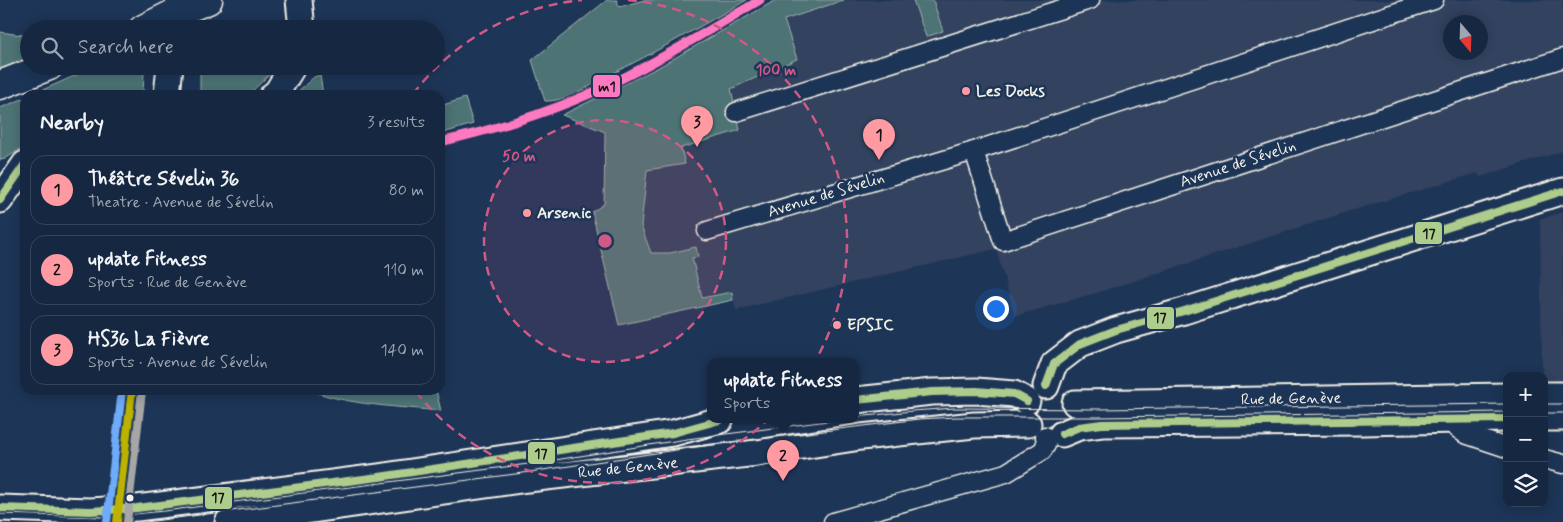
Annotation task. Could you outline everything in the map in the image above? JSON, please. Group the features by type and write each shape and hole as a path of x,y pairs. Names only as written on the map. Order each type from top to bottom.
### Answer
{"main road":[{"path":"162,20 208,0"},
{"path":"0,85 26,75"}],"street":[{"path":"299,0 301,20"},
{"path":"736,112 1090,0"},
{"name":"Avenue de Sévelin","path":"707,231 974,151 1434,0"},
{"name":"Avenue de Sévelin","path":"974,151 1003,241 1563,58"},
{"path":"168,90 169,75"},
{"path":"276,90 287,75"},
{"path":"0,200 20,171"},
{"path":"832,522 1006,473 1042,451 1046,445 1042,416 1054,364 1080,344 1116,330 1184,311 1563,191"},
{"path":"859,400 932,392 976,391 1014,394 1042,416 1068,430 1075,417 1075,403 1064,389 1055,386 1042,416"},
{"path":"117,522 131,395"},
{"path":"1548,395 1563,395"},
{"name":"Rue de Genève","path":"1075,403 1503,396"},
{"name":"Rue de Genève","path":"228,522 528,479 757,453 861,436 1042,416 1079,427 1102,424 1503,419"},
{"path":"1548,418 1563,418"},
{"path":"1446,420 1465,434 1503,447"},
{"name":"Rue de Genève","path":"0,508 90,511 137,508 379,477 636,439 674,433 709,423"},
{"path":"1548,460 1563,464"}],"shaded area":[{"path":"844,0 913,0 925,37 943,31 933,0 1563,0 1563,151 1480,177 1478,173 1347,212 1103,291 1015,316 996,249 736,310 732,292 702,298 692,258 696,247 670,253 651,253 641,226 647,169 731,89 797,59 784,20"},
{"path":"1563,212 1563,388 1548,388 1548,372 1542,372 1540,219"}],"green space":[{"path":"607,0 617,0 619,7 644,0 747,0 577,93 553,101 545,101 532,60"},
{"path":"776,0 844,0 784,20 797,59 731,89 740,130 681,148 685,164 647,170 641,226 651,253 670,253 696,247 698,257 692,258 702,298 732,292 733,300 619,325 592,212 604,204 605,132 562,115 657,68"},
{"path":"913,0 933,0 943,31 926,37"},
{"path":"0,32 20,35 20,62 0,70"},
{"path":"77,75 144,75 143,90 42,90"},
{"path":"200,75 269,75 253,90 200,90"},
{"path":"320,75 322,90 300,90 314,77"},
{"path":"465,98 473,124 445,132 445,104"},
{"path":"20,100 20,149 0,160 0,108"},
{"path":"324,395 437,395 441,411 391,407"}],"tram line":[{"path":"859,417 955,408 1098,409 1503,404"},
{"path":"1548,404 1563,404"},
{"path":"146,522 523,473 689,448 919,419 957,417 1503,412"},
{"path":"1548,413 1563,413"},
{"path":"0,514 104,517 164,511 536,463 687,439 812,423"}],"transit line":[{"name":"m1","path":"445,141 530,117 596,91 635,72 760,0"},
{"name":"17","path":"0,200 20,171"},
{"name":"17","path":"1046,386 1054,364 1080,344 1116,330 1184,311 1563,191"},
{"name":"17","path":"859,400 932,392 976,391 1014,394 1027,401"},
{"path":"107,521 121,395"},
{"path":"117,522 131,395"},
{"name":"3","path":"127,522 142,395"},
{"name":"17","path":"1062,434 1079,427 1102,424 1503,419"},
{"name":"17","path":"0,508 90,511 137,508 379,477 673,433 709,423"}],"place":[{"name":"Les Docks","path":"966,91"},
{"name":"HS36 La Fièvre","path":"697,147"},
{"name":"Théâtre Sévelin 36","path":"879,160"},
{"name":"Arsenic","path":"527,213"},
{"name":"EPSIC","path":"837,325"},
{"name":"update Fitness","path":"783,481"}]}
